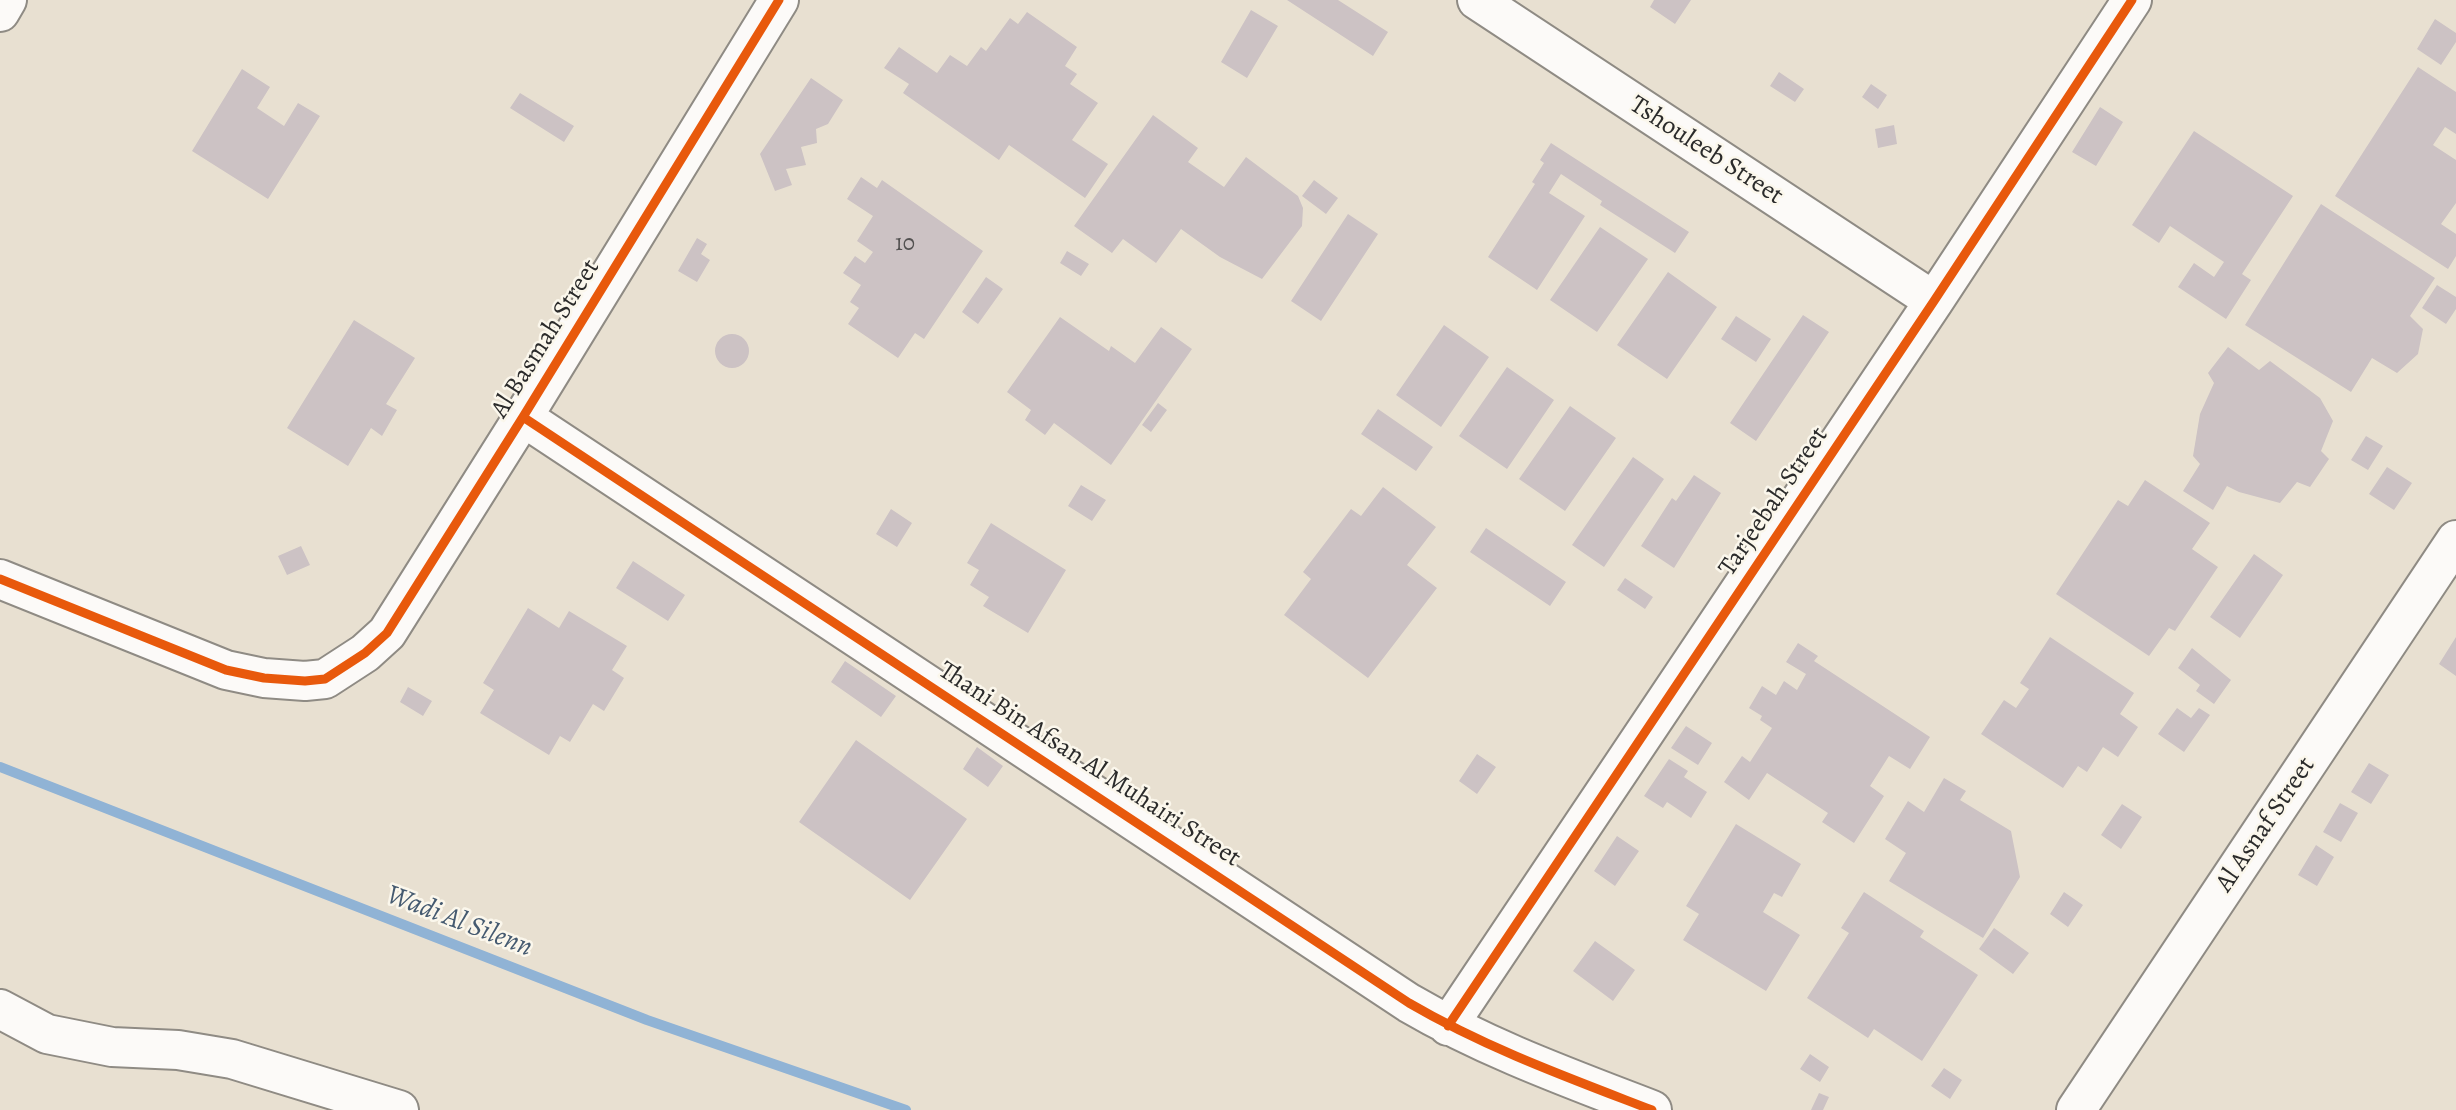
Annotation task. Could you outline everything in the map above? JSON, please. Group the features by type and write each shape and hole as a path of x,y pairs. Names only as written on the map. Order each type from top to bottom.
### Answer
{"street":[{"path":"0,12 7,0"},
{"name":"Al Basmah Street","path":"0,579 226,670 264,678 305,681 325,679 365,653 387,633 779,0"},
{"name":"Tshouleeb Street","path":"1477,0 1934,301"},
{"name":"Tarjeebah Street","path":"1448,1026 2133,0"},
{"name":"Thani Bin Afsan Al Muhairi Street","path":"523,417 1409,1003 1493,1048 1652,1110"},
{"name":"Al Asnaf Street","path":"2076,1110 2456,540"},
{"path":"0,1009 47,1034 112,1047 178,1050 232,1059 399,1110"}],"building":[{"path":"1287,0 1338,0 1388,32 1373,56"},
{"path":"1654,0 1691,0 1675,24 1650,7"},
{"path":"1251,10 1278,26 1247,78 1221,62"},
{"path":"1027,12 1077,47 1065,66 1077,74 1070,84 1098,103 1072,140 1108,164 1085,198 1009,145 999,160 903,93 909,84 884,68 899,47 937,73 950,55 967,66 981,47 986,51 1010,18 1018,24"},
{"path":"2435,19 2456,33 2456,42 2441,65 2417,49"},
{"path":"2418,67 2456,92 2456,134 2445,127 2433,145 2456,160 2456,203 2441,224 2456,234 2456,256 2448,269 2335,196"},
{"path":"242,69 270,87 257,108 284,126 298,103 320,116 268,199 192,151"},
{"path":"1779,72 1804,89 1795,102 1770,86"},
{"path":"811,78 843,100 828,124 816,129 817,143 801,147 806,165 786,169 792,185 775,191 760,154"},
{"path":"1871,84 1887,95 1878,109 1862,97"},
{"path":"520,93 574,126 564,142 510,108"},
{"path":"2100,107 2123,122 2096,166 2072,152"},
{"path":"1153,115 1198,148 1188,162 1224,187 1246,157 1298,196 1303,208 1302,226 1262,279 1220,257 1181,229 1156,263 1123,239 1112,253 1074,226"},
{"path":"1894,125 1897,144 1878,148 1875,129"},
{"path":"2194,131 2293,196 2242,274 2251,280 2226,319 2178,287 2194,263 2214,277 2224,262 2170,226 2159,243 2132,225"},
{"path":"1551,143 1689,232 1675,253 1600,205 1602,201 1561,174 1549,193 1585,216 1537,290 1488,257 1535,184 1532,182 1544,163 1540,160"},
{"path":"861,177 877,188 882,180 983,251 924,339 915,333 898,358 848,324 859,308 850,302 861,285 843,273 855,256 865,263 873,252 857,241 873,216 847,199"},
{"path":"1314,180 1338,198 1326,214 1302,196"},
{"path":"2321,204 2435,278 2410,316 2423,329 2418,354 2397,373 2372,358 2351,392 2245,325"},
{"path":"1348,214 1378,234 1321,321 1291,301"},
{"path":"1600,227 1648,259 1597,332 1550,300"},
{"path":"697,238 707,244 701,254 710,260 697,282 678,271"},
{"path":"1067,251 1089,264 1081,276 1060,263"},
{"path":"1668,272 1717,307 1667,379 1617,345"},
{"path":"986,277 1003,289 978,324 962,312"},
{"path":"2437,285 2456,297 2456,309 2446,324 2422,308"},
{"path":"1803,315 1829,332 1756,441 1730,423"},
{"path":"1736,316 1771,339 1756,362 1721,339"},
{"path":"1060,317 1109,351 1111,346 1135,363 1161,327 1192,349 1111,465 1054,423 1045,435 1025,420 1031,410 1007,392"},
{"path":"354,320 415,358 386,404 397,410 382,436 371,428 348,466 287,428"},
{"path":"1444,325 1489,357 1441,427 1396,395"},
{"path":"732,334 744,339 749,351 744,363 732,368 720,363 715,351 720,339"},
{"path":"2228,347 2259,370 2270,361 2320,398 2333,421 2321,451 2329,459 2310,487 2297,482 2280,503 2227,486 2213,510 2183,491 2200,464 2193,456 2200,414 2214,383 2208,373"},
{"path":"1507,367 1554,400 1507,469 1459,436"},
{"path":"1158,403 1167,410 1151,432 1142,425"},
{"path":"1570,406 1616,438 1565,511 1519,479"},
{"path":"1378,409 1433,447 1416,471 1361,434"},
{"path":"2366,436 2383,446 2368,470 2351,460"},
{"path":"1633,457 1664,479 1604,567 1572,545"},
{"path":"2387,467 2412,483 2394,510 2369,494"},
{"path":"1694,475 1721,493 1674,568 1641,546 1672,498 1676,501"},
{"path":"2145,480 2210,523 2192,549 2218,567 2175,631 2169,628 2149,656 2056,594 2118,500 2128,506"},
{"path":"1081,485 1106,500 1092,521 1068,506"},
{"path":"1383,487 1436,527 1407,565 1437,588 1368,678 1284,615 1311,579 1303,572 1351,509 1361,516"},
{"path":"891,509 912,523 897,547 876,534"},
{"path":"991,523 1066,570 1028,633 983,606 989,597 970,585 979,570 967,563"},
{"path":"1486,528 1566,582 1550,606 1470,552"},
{"path":"301,546 310,565 287,575 278,556"},
{"path":"2254,554 2283,575 2240,638 2210,617"},
{"path":"633,561 685,595 668,621 616,588"},
{"path":"1625,578 1653,597 1645,609 1617,590"},
{"path":"528,608 559,628 569,611 627,646 612,670 624,678 604,711 593,704 570,742 560,736 549,755 480,713 494,690 483,683"},
{"path":"2050,637 2134,693 2120,714 2138,727 2118,757 2103,747 2087,772 2078,766 2063,788 1981,734 2004,700 2016,708 2029,689 2020,683"},
{"path":"2456,637 2456,676 2439,664"},
{"path":"1798,643 1818,656 1814,661 1930,737 1910,769 1889,756 1870,786 1884,796 1854,843 1822,822 1828,813 1767,773 1749,800 1724,782 1742,756 1750,762 1772,728 1760,720 1762,716 1749,708 1762,686 1776,695 1784,681 1797,690 1806,674 1786,662"},
{"path":"2192,648 2231,680 2214,704 2196,691 2200,685 2178,668"},
{"path":"845,661 896,696 881,717 831,682"},
{"path":"408,687 432,701 423,716 400,702"},
{"path":"2177,708 2191,718 2199,708 2210,715 2184,752 2158,734"},
{"path":"1686,726 1712,743 1698,765 1671,748"},
{"path":"856,740 967,819 910,900 799,822"},
{"path":"977,747 1003,766 988,787 963,769"},
{"path":"1477,754 1496,767 1477,794 1459,781"},
{"path":"1669,759 1688,771 1684,777 1707,792 1691,818 1667,802 1663,808 1644,796"},
{"path":"2369,763 2389,775 2371,804 2351,792"},
{"path":"1944,778 1966,791 1960,800 2011,831 2020,877 1983,938 1889,881 1906,853 1885,839 1908,801 1924,812"},
{"path":"2340,803 2358,813 2341,842 2323,832"},
{"path":"2122,804 2142,817 2121,849 2101,835"},
{"path":"1736,824 1801,864 1782,897 1774,893 1763,912 1800,935 1766,991 1683,940 1699,914 1686,906"},
{"path":"1617,836 1639,851 1615,886 1594,871"},
{"path":"2316,845 2334,857 2317,886 2298,875"},
{"path":"1864,892 1924,931 1920,937 1978,975 1922,1061 1874,1029 1868,1038 1807,998 1849,933 1841,928"},
{"path":"2064,892 2083,905 2068,927 2050,914"},
{"path":"1994,928 2029,953 2013,974 1979,949"},
{"path":"1595,941 1635,970 1613,1001 1573,971"},
{"path":"1810,1054 1829,1067 1820,1082 1800,1069"},
{"path":"1944,1068 1962,1080 1950,1099 1931,1086"},
{"path":"1819,1093 1829,1097 1823,1110 1811,1110"}],"waterway":[{"name":"Wadi Al Silenn","path":"0,767 647,1020 906,1110"}],"cycle path":[{"path":"0,579 226,670 264,678 305,681 325,679 365,653 387,633 779,0"},
{"path":"1448,1026 1934,301 2132,0"},
{"path":"523,417 1409,1003 1498,1048 1652,1110"}]}
